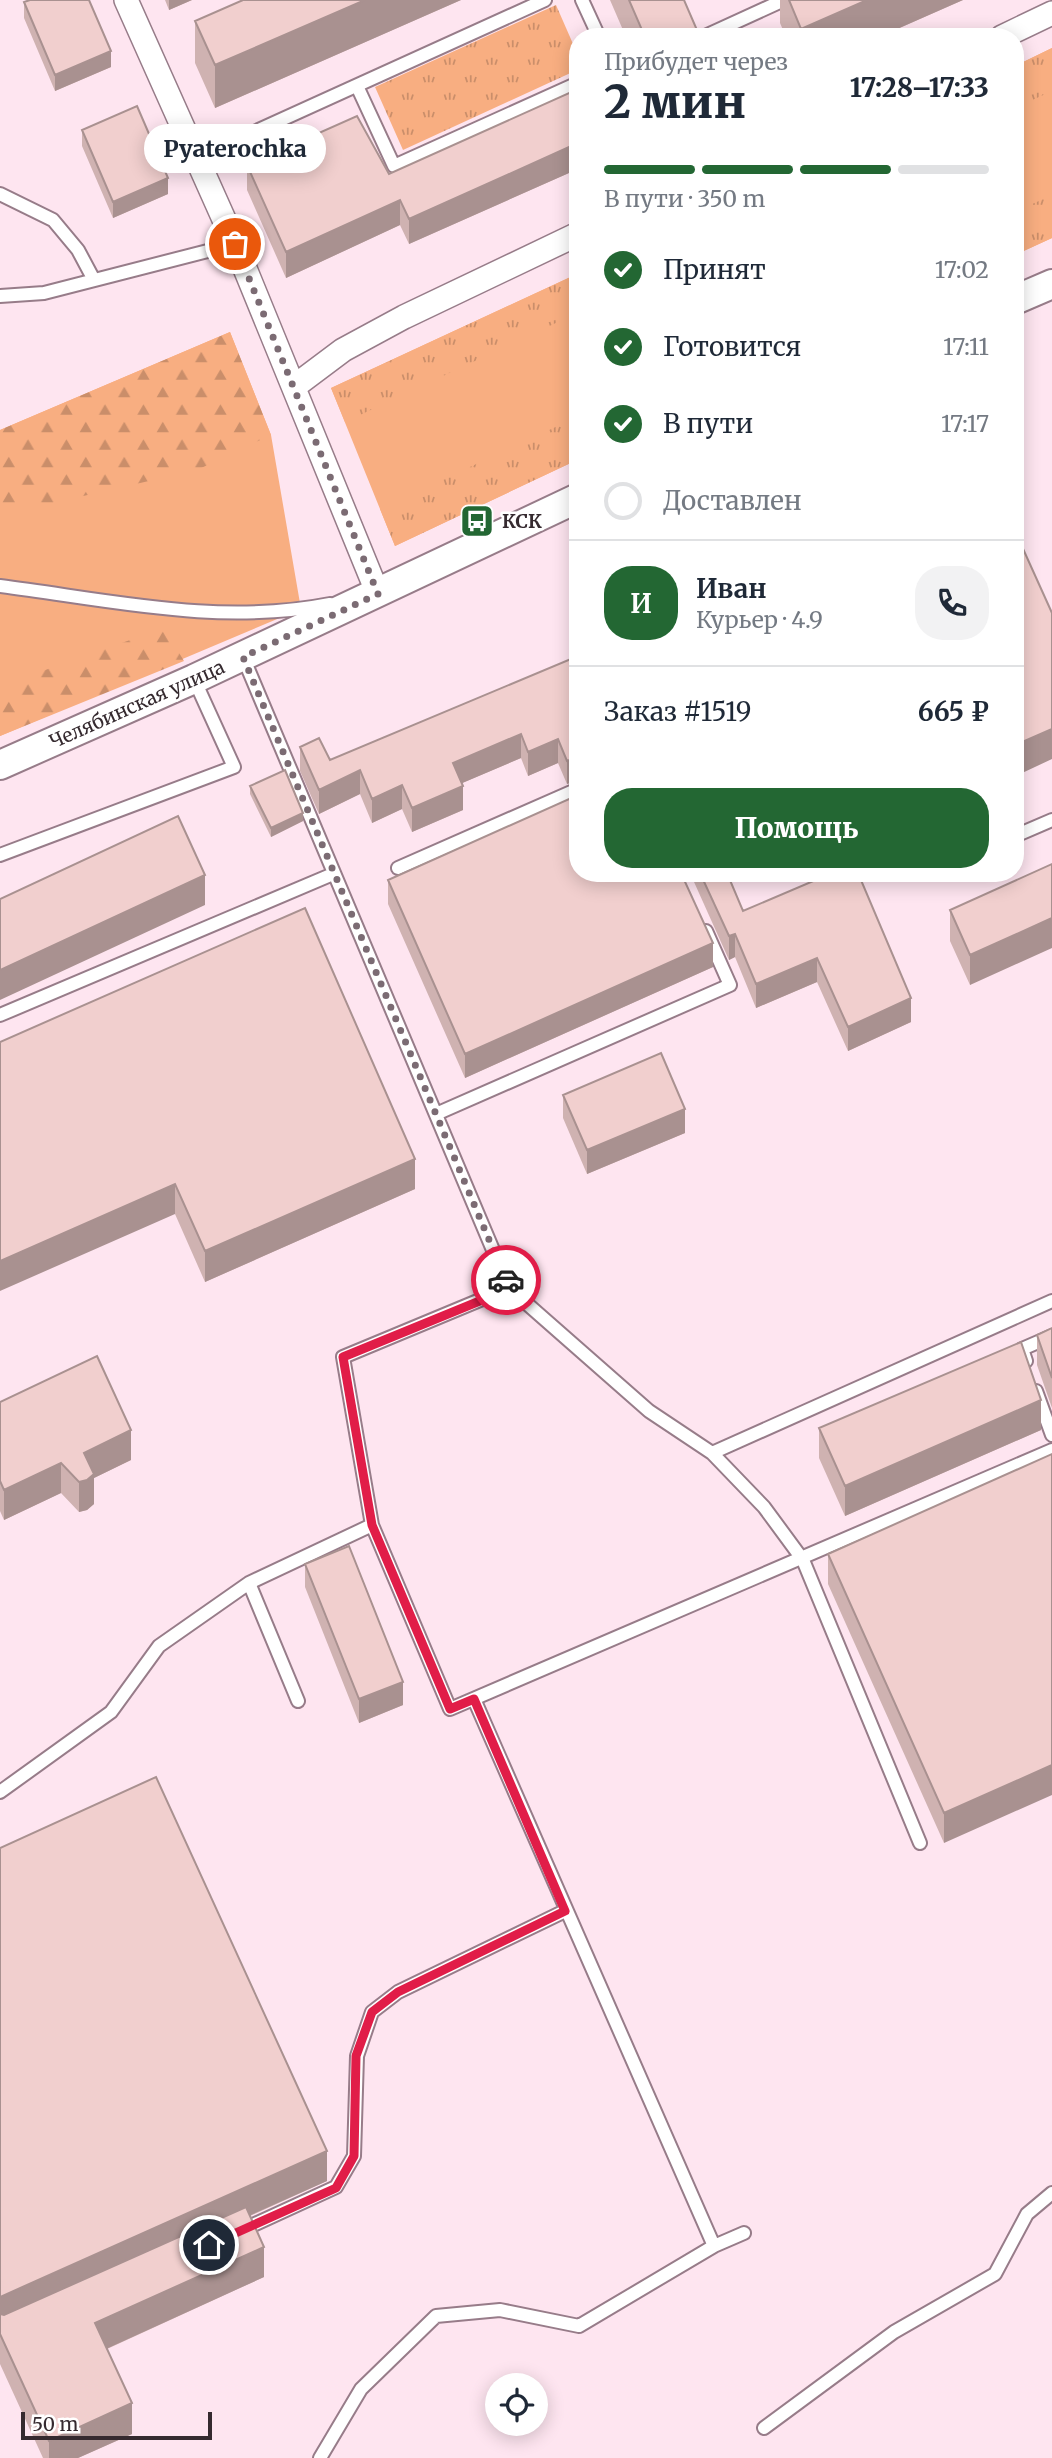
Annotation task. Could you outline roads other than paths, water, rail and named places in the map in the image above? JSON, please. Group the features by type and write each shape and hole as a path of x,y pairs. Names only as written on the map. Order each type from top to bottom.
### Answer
{"street":[{"path":"126,0 235,244 378,594"},
{"path":"688,12 696,28"},
{"path":"1021,28 1052,13"},
{"path":"295,387 343,350 404,317 569,238"},
{"path":"1024,296 1052,284"},
{"name":"Челябинская улица","path":"0,765 243,657 569,502"}],"lane":[{"path":"197,158 545,0"},
{"path":"582,0 595,28"},
{"path":"721,28 784,0"},
{"path":"357,86 394,166 569,87"},
{"path":"0,194 53,220 78,250 94,280"},
{"path":"0,296 44,293 235,244"},
{"path":"0,586 176,612 301,609 378,594"},
{"path":"243,657 282,744 333,874 509,1289 649,1411 712,1453 764,1507 803,1560 920,1843"},
{"path":"0,855 234,767 194,679"},
{"path":"398,868 569,793"},
{"path":"1024,832 1052,820"},
{"path":"0,1014 333,874"},
{"path":"436,1114 730,985 702,923"},
{"path":"509,1289 343,1357 372,1525 450,1709 803,1560 1052,1450"},
{"path":"712,1453 1052,1301"},
{"path":"1052,1336 1022,1349 1052,1435"},
{"path":"0,1792 111,1712 159,1646 249,1583 372,1525"},
{"path":"249,1583 298,1701"},
{"path":"474,1699 714,2246"},
{"path":"222,2239 336,2188 354,2156 356,2056 372,2012 398,1992 565,1911"},
{"path":"764,2428 894,2332 995,2274 1027,2214 1052,2193"},
{"path":"320,2458 361,2389 436,2316 500,2310 579,2326 714,2246 744,2233"}],"place":[{"name":"Pyaterochka","path":"235,244"},
{"name":"КСК","path":"477,521"}]}
